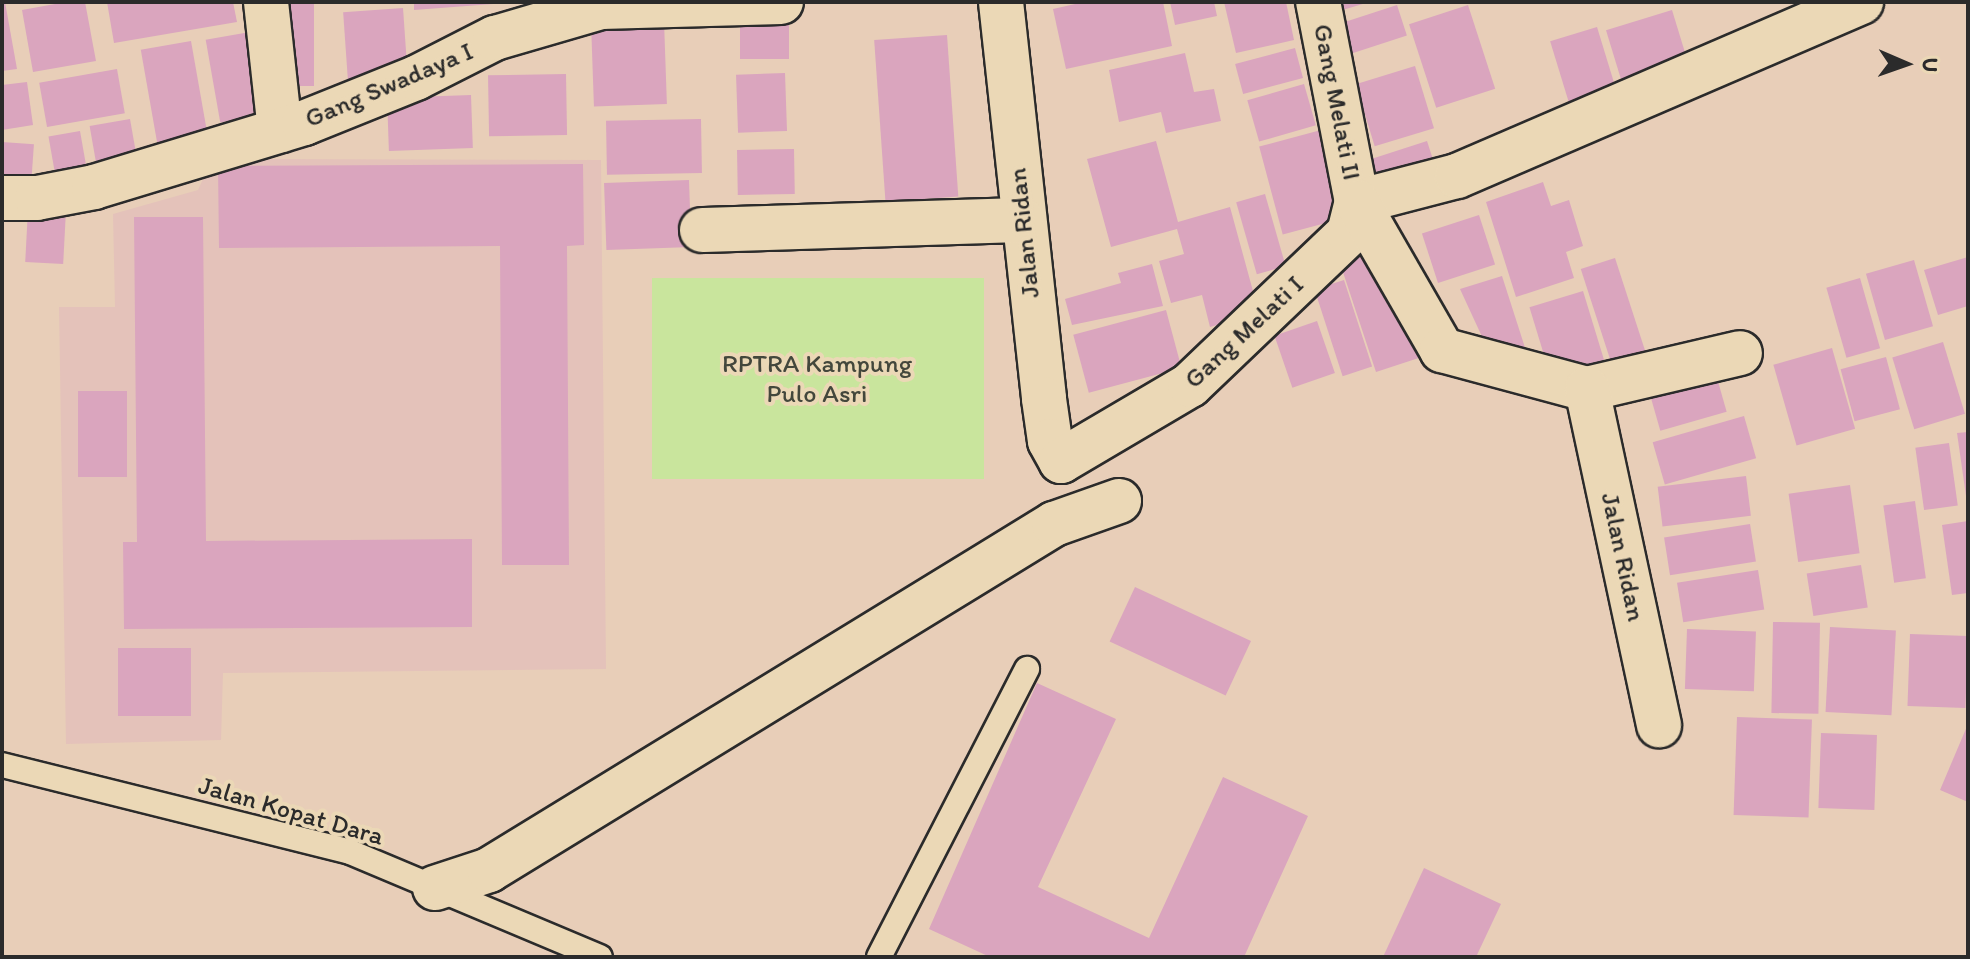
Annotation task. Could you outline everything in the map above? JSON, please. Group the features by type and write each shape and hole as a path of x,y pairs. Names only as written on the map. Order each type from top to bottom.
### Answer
{"street":[{"path":"266,2 280,130"},
{"name":"Gang Swadaya I","path":"2,198 94,187 280,130 416,78 495,38 601,7 781,2"},
{"name":"Jalan Ridan","path":"1001,2 1022,220 1050,441 1061,461"},
{"name":"Gang Melati II","path":"1318,2 1357,202"},
{"path":"1740,353 1587,389 1442,350 1357,202 1457,176 1861,2"},
{"name":"Gang Melati I","path":"1061,461 1190,385 1339,244 1355,220 1357,202"},
{"path":"702,230 1022,220"},
{"name":"Jalan Ridan","path":"1587,389 1659,725"},
{"path":"435,888 489,870 1054,524 1119,501"}],"lane":[{"path":"879,957 1027,669"},
{"name":"Jalan Kopat Dara","path":"2,765 350,852 600,957"}],"shaded area":[{"path":"212,159 601,160 606,669 223,673 221,740 66,744 59,307 115,307 113,214 198,190"}],"green space":[{"name":"RPTRA Kampung Pulo Asri","path":"652,278 984,278 984,479 652,479"}],"building":[{"path":"5,2 17,69 2,71 2,3"},
{"path":"85,2 96,61 33,72 22,10"},
{"path":"107,2 233,2 237,22 114,43"},
{"path":"273,2 314,2 314,86 273,86"},
{"path":"414,2 493,2 493,4 414,10"},
{"path":"1084,2 1163,2 1172,46 1066,69 1053,9"},
{"path":"1170,2 1214,2 1217,16 1175,25"},
{"path":"1224,2 1286,2 1294,40 1236,53"},
{"path":"1333,2 1366,2 1366,3 1336,12"},
{"path":"1397,5 1407,35 1343,56 1333,26"},
{"path":"1468,5 1495,89 1436,108 1409,24"},
{"path":"403,8 408,79 348,83 343,12"},
{"path":"1672,10 1689,65 1623,86 1606,30"},
{"path":"664,21 667,104 594,106 591,24"},
{"path":"740,22 789,22 789,59 740,59"},
{"path":"1597,27 1619,98 1572,112 1550,41"},
{"path":"250,32 265,115 220,123 206,40"},
{"path":"947,35 958,197 885,202 874,40"},
{"path":"191,41 208,139 158,148 141,50"},
{"path":"1295,48 1303,78 1243,94 1235,64"},
{"path":"1185,53 1194,92 1214,89 1221,121 1166,133 1161,112 1119,122 1109,70"},
{"path":"1415,66 1434,128 1375,146 1356,84"},
{"path":"117,69 125,113 47,127 39,83"},
{"path":"785,73 787,131 738,133 736,75"},
{"path":"566,74 567,135 489,136 488,75"},
{"path":"27,82 33,125 2,130 2,85"},
{"path":"1304,84 1316,125 1259,142 1247,100"},
{"path":"471,95 473,148 389,151 387,98"},
{"path":"130,119 138,164 98,171 90,126"},
{"path":"701,119 702,173 607,175 606,121"},
{"path":"1321,130 1345,218 1283,234 1259,147"},
{"path":"80,131 88,175 56,181 48,137"},
{"path":"1156,141 1178,222 1230,207 1259,313 1210,327 1202,295 1171,303 1159,261 1184,254 1177,229 1111,247 1087,159"},
{"path":"1427,141 1437,171 1367,194 1357,164"},
{"path":"2,142 34,144 31,190 2,188"},
{"path":"794,149 795,194 738,195 737,150"},
{"path":"583,164 584,245 567,246 569,565 502,565 500,246 219,248 218,166"},
{"path":"689,180 691,247 606,250 604,183"},
{"path":"1543,182 1551,206 1569,200 1583,246 1566,252 1574,278 1516,297 1486,202"},
{"path":"1265,194 1286,266 1257,274 1236,202"},
{"path":"28,209 66,211 63,264 25,262"},
{"path":"1479,215 1495,264 1438,283 1422,234"},
{"path":"134,217 203,217 206,541 472,539 472,627 124,629 123,542 137,542"},
{"path":"1376,248 1440,351 1376,372 1338,257"},
{"path":"1968,257 1968,306 1938,315 1924,270"},
{"path":"1615,258 1648,361 1614,372 1581,269"},
{"path":"1914,260 1933,326 1885,340 1866,274"},
{"path":"1152,264 1163,306 1072,325 1065,299 1121,283 1118,273"},
{"path":"1502,276 1528,357 1490,354 1460,289"},
{"path":"1860,278 1880,348 1846,358 1826,288"},
{"path":"1344,280 1372,367 1343,376 1315,290"},
{"path":"1583,291 1606,365 1552,381 1529,307"},
{"path":"1166,310 1182,368 1089,393 1073,335"},
{"path":"1317,321 1335,373 1292,388 1274,336"},
{"path":"1943,342 1965,414 1914,429 1892,357"},
{"path":"1832,348 1855,429 1797,446 1773,365"},
{"path":"1886,357 1900,409 1855,421 1841,369"},
{"path":"1717,378 1727,412 1660,431 1651,397"},
{"path":"78,391 127,391 127,477 78,477"},
{"path":"1744,416 1756,458 1665,484 1653,442"},
{"path":"1968,432 1968,496 1966,496 1957,433"},
{"path":"1949,443 1958,505 1924,510 1915,448"},
{"path":"1746,476 1751,516 1663,527 1658,487"},
{"path":"1850,485 1860,553 1798,562 1789,494"},
{"path":"1915,501 1926,578 1894,583 1883,505"},
{"path":"1968,521 1968,593 1952,595 1942,525"},
{"path":"1750,524 1756,562 1670,575 1664,538"},
{"path":"1861,565 1868,607 1813,616 1807,574"},
{"path":"1758,570 1764,610 1683,622 1677,583"},
{"path":"1135,587 1251,641 1226,695 1110,641"},
{"path":"1773,622 1820,623 1818,714 1771,713"},
{"path":"1830,627 1896,630 1891,715 1826,712"},
{"path":"1687,629 1756,631 1754,691 1685,689"},
{"path":"1910,634 1968,636 1965,708 1907,706"},
{"path":"118,648 191,648 191,716 118,716"},
{"path":"1037,683 1116,719 1038,887 1149,938 1223,777 1308,816 1244,957 990,957 929,929"},
{"path":"1737,717 1812,720 1809,818 1734,815"},
{"path":"1968,724 1968,802 1940,790"},
{"path":"1821,733 1877,735 1874,810 1818,808"},
{"path":"1424,868 1501,904 1476,957 1383,957"}]}
